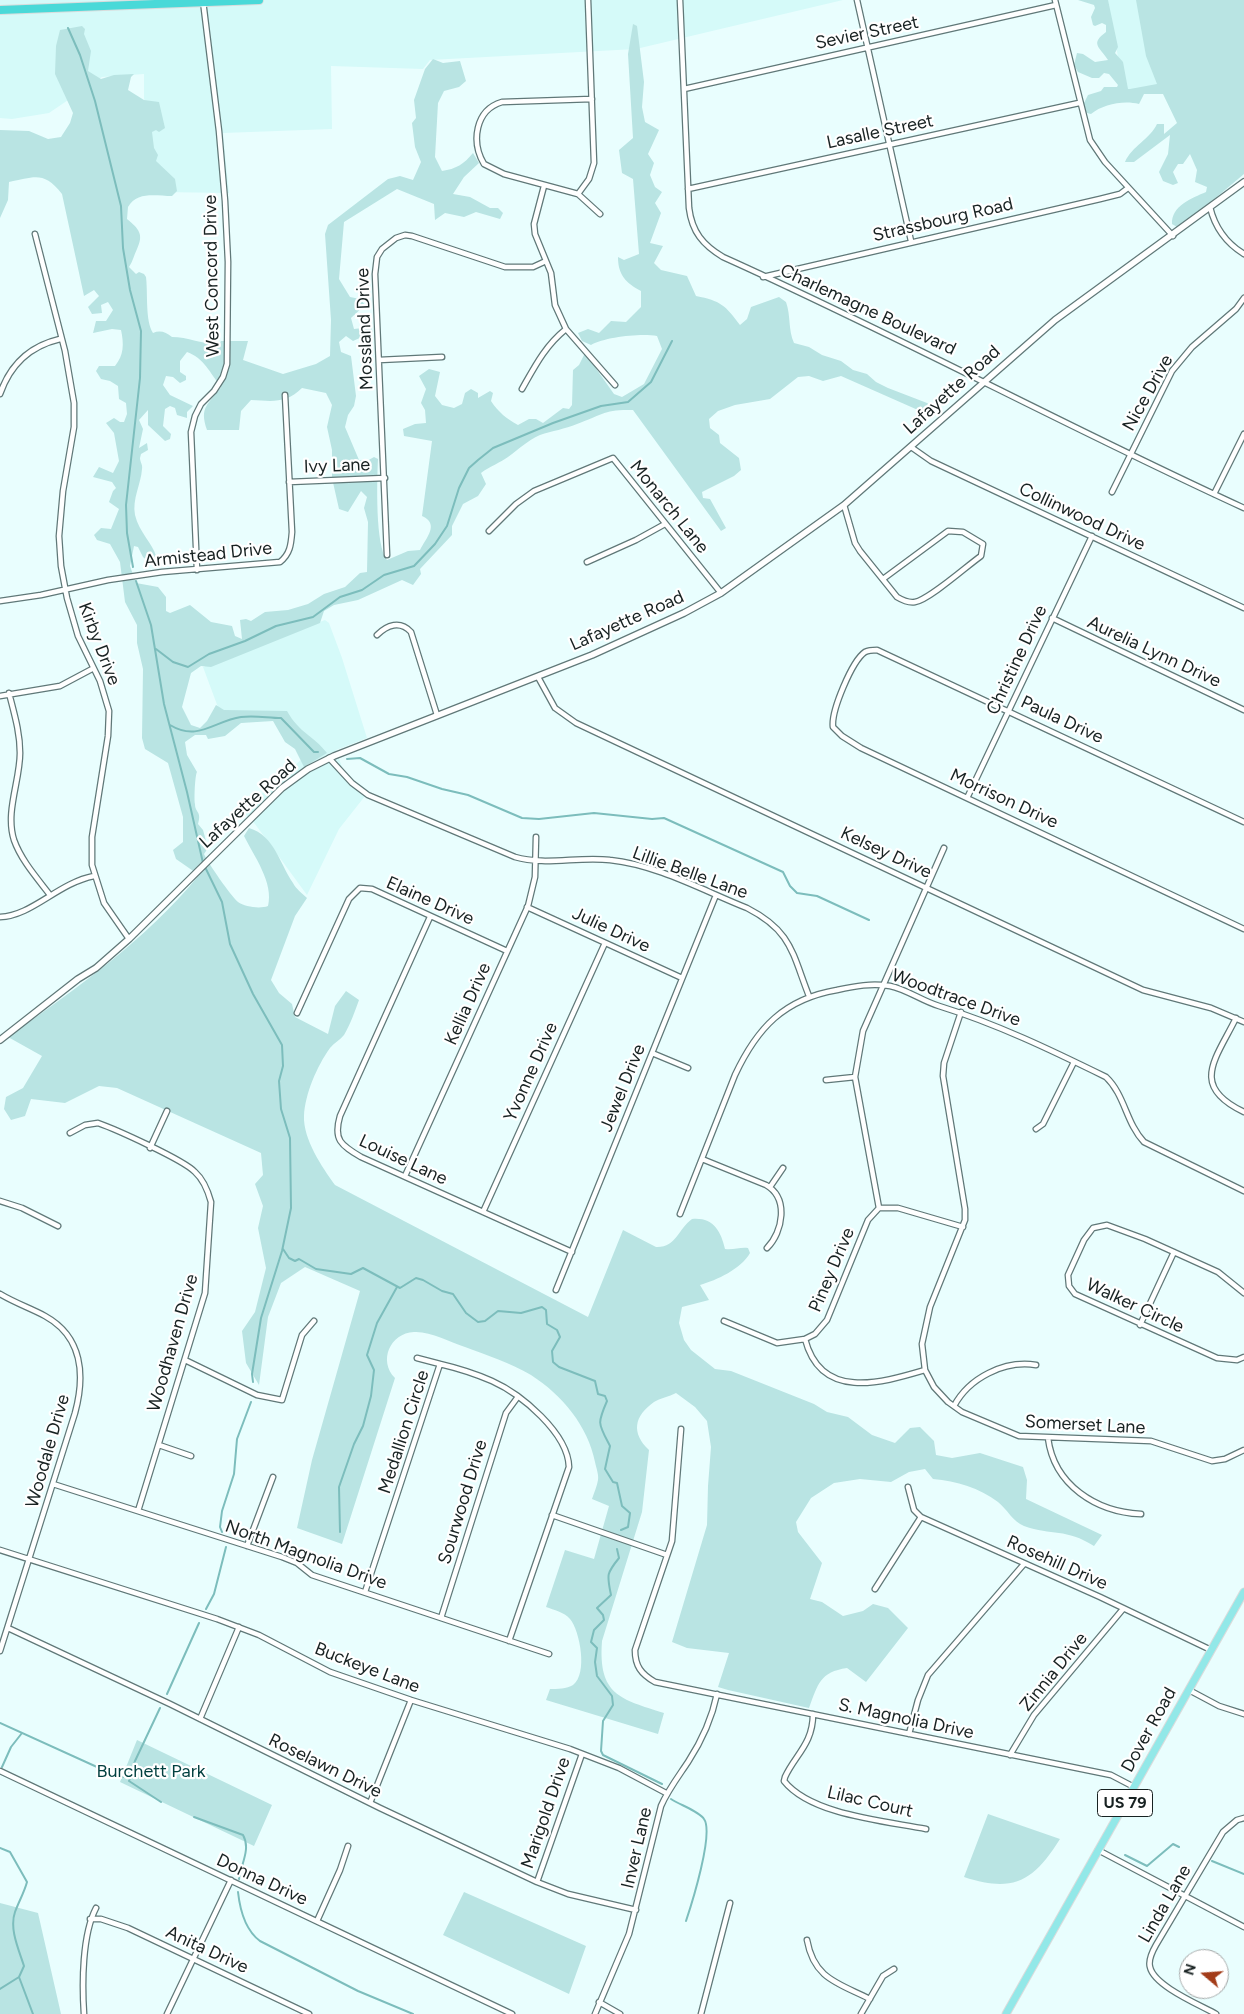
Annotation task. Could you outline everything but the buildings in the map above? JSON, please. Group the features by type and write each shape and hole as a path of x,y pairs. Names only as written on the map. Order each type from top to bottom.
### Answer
{"highway":[{"path":"0,10 259,0"}],"main road":[{"name":"Lafayette Road","path":"0,1040 78,979 96,968 129,939 282,788 308,769 329,758 538,677 684,614 721,593 844,505 982,382 1055,320 1173,236 1244,182"},
{"name":"Dover Road","path":"1007,2014 1244,1592"}],"street":[{"path":"578,194 589,179 594,163 588,0"},
{"name":"Charlemagne Boulevard","path":"680,0 690,218 700,239 723,258 934,356 982,382 1244,508"},
{"path":"857,0 911,241"},
{"name":"West Concord Drive","path":"197,570 191,432 195,416 201,404 214,391 223,377 227,364 229,293 220,141 203,1"},
{"path":"1055,2 1079,103 1090,140 1105,162 1173,236"},
{"name":"Sevier Street","path":"684,88 1055,2"},
{"path":"592,99 502,102 492,105 482,116 478,134 478,149 484,164 493,170 544,186 578,194 600,214"},
{"name":"Lasalle Street","path":"688,189 1079,103"},
{"path":"544,186 534,224 535,234 551,273 555,305 566,329 581,343 615,385"},
{"name":"Strassbourg Road","path":"763,277 911,241 1100,199 1120,194 1128,188"},
{"path":"1210,208 1213,220 1222,236 1244,254"},
{"name":"Kirby Drive","path":"35,234 64,351 74,403 74,427 58,536 65,589 78,636 105,696 109,723 92,837 94,876 104,903 129,939"},
{"name":"Mossland Drive","path":"388,555 375,265 382,249 388,242 405,235 505,267 533,267 546,261"},
{"name":"Nice Drive","path":"1112,492 1172,371 1192,347 1236,308 1244,298"},
{"path":"522,389 540,355 552,340 566,329"},
{"path":"0,394 9,374 24,356 46,342 60,339"},
{"path":"379,360 442,357"},
{"name":"Armistead Drive","path":"0,601 41,596 108,580 197,570 268,565 280,562 286,557 290,548 292,532 285,395"},
{"path":"1214,494 1244,434"},
{"name":"Collinwood Drive","path":"910,447 931,461 1244,608"},
{"name":"Monarch Lane","path":"489,531 516,504 534,490 613,458 721,593"},
{"name":"Ivy Lane","path":"289,482 385,478"},
{"path":"844,505 855,543 883,579 897,597 905,601 917,602 981,556 983,544 963,532 948,531 937,537 883,579"},
{"path":"587,562 666,524"},
{"name":"Christine Drive","path":"968,796 1092,536"},
{"name":"Aurelia Lynn Drive","path":"1052,618 1244,710"},
{"path":"377,635 384,628 394,624 406,627 410,632 437,715"},
{"name":"Paula Drive","path":"868,651 877,650 894,656 1244,822"},
{"name":"Morrison Drive","path":"868,651 858,660 833,714 833,727 842,736 861,748 968,796 1244,929"},
{"path":"0,696 60,686 92,669"},
{"name":"Kelsey Drive","path":"538,677 548,699 559,712 576,723 1143,990 1211,1008 1244,1022"},
{"path":"9,693 18,730 20,754 12,815 14,840 28,866 50,895"},
{"name":"Lillie Belle Lane","path":"329,758 352,783 368,795 518,858 535,860 598,859 623,862 650,869 752,910 777,927 791,950 809,996"},
{"name":"Kellia Drive","path":"405,1176 528,907 534,884 536,837"},
{"path":"944,848 863,1031 856,1058 855,1077 880,1208 898,1208 963,1227"},
{"path":"0,917 17,914 72,882 94,876"},
{"name":"Elaine Drive","path":"297,1013 349,899 356,890 372,889 430,917 507,950"},
{"name":"Jewel Drive","path":"556,1290 716,896"},
{"name":"Julie Drive","path":"528,907 682,978"},
{"name":"Louise Lane","path":"430,917 340,1114 337,1128 338,1138 346,1148 572,1252"},
{"name":"Yvonne Drive","path":"484,1212 604,943"},
{"name":"Woodtrace Drive","path":"680,1214 734,1075 757,1035 775,1017 809,996 856,986 892,986 934,1004 993,1024 1106,1077 1120,1093 1135,1131 1144,1142 1244,1191"},
{"name":"Somerset Lane","path":"961,1012 944,1063 943,1076 965,1209 963,1227 926,1320 922,1344 925,1370 940,1395 954,1406 1009,1433 1048,1438 1151,1441 1212,1461 1225,1459 1244,1450"},
{"path":"1236,1018 1211,1074 1215,1091 1227,1104 1244,1112"},
{"path":"652,1053 688,1068"},
{"path":"1036,1129 1043,1124 1074,1062"},
{"path":"826,1080 855,1077"},
{"path":"150,1148 167,1111"},
{"name":"Woodhaven Drive","path":"70,1133 85,1125 98,1124 150,1148 194,1170 205,1184 211,1202 208,1281 138,1511"},
{"path":"702,1159 770,1188 779,1202 781,1220 776,1238 767,1248"},
{"path":"770,1188 783,1168"},
{"path":"0,1201 22,1208 58,1226"},
{"name":"Piney Drive","path":"806,1339 815,1334 827,1320 868,1220 880,1208"},
{"name":"Walker Circle","path":"1244,1294 1218,1272 1111,1225 1093,1228 1084,1240 1068,1275 1068,1282 1072,1290 1087,1301 1217,1358 1230,1360 1244,1357"},
{"path":"1140,1325 1174,1252"},
{"name":"Woodale Drive","path":"0,1294 56,1323 68,1334 78,1356 82,1375 80,1397 0,1652"},
{"path":"185,1360 258,1394 282,1400 302,1335 314,1321"},
{"path":"724,1321 777,1342 806,1339 811,1354 822,1370 844,1380 878,1383 925,1370"},
{"path":"417,1358 440,1364"},
{"path":"954,1406 963,1392 982,1377 1020,1362 1036,1365"},
{"name":"Medallion Circle","path":"365,1592 440,1364 492,1381 517,1398 548,1424 569,1457 569,1467 508,1641"},
{"name":"Sourwood Drive","path":"441,1618 506,1413 517,1398"},
{"name":"S. Magnolia Drive","path":"681,1429 674,1533 637,1643 635,1658 643,1675 655,1682 1111,1775 1134,1787"},
{"path":"1048,1438 1051,1452 1062,1477 1075,1490 1120,1512 1141,1514"},
{"path":"158,1445 191,1456"},
{"path":"247,1546 273,1477"},
{"name":"North Magnolia Drive","path":"54,1484 297,1563 312,1575 549,1654"},
{"path":"875,1589 922,1517 911,1502 908,1486"},
{"path":"552,1515 667,1555"},
{"name":"Rosehill Drive","path":"922,1517 1211,1650"},
{"name":"Buckeye Lane","path":"0,1550 30,1558 239,1627 259,1635 330,1672 582,1754 619,1768 666,1793"},
{"path":"909,1734 918,1700 928,1676 1024,1564"},
{"name":"Zinnia Drive","path":"1010,1754 1034,1715 1123,1609"},
{"path":"200,1719 239,1627"},
{"name":"Roselawn Drive","path":"8,1628 537,1882 575,1896 636,1910"},
{"path":"1188,1690 1219,1706 1244,1714"},
{"name":"Inver Lane","path":"595,2014 624,1947 636,1910 658,1815 666,1793 697,1746 709,1723 717,1694"},
{"path":"370,1803 412,1700"},
{"name":"Lilac Court","path":"813,1714 813,1723 805,1745 787,1772 784,1781 796,1793 821,1806 926,1829"},
{"name":"Marigold Drive","path":"537,1882 582,1754"},
{"name":"Donna Drive","path":"0,1771 512,2014"},
{"name":"Linda Lane","path":"1216,2014 1158,1981 1150,1966 1153,1950 1223,1832 1237,1820 1244,1818"},
{"path":"317,1921 340,1870 348,1846"},
{"path":"1098,1850 1244,1926"},
{"path":"167,2014 231,1880"},
{"path":"701,2014 730,1903"},
{"path":"84,2014 85,1955 90,1919 96,1908"},
{"name":"Anita Drive","path":"90,1919 101,1919 128,1928 309,2014"},
{"path":"807,1940 813,1960 821,1973 831,1980 870,1998"},
{"path":"862,2014 883,1976 894,1969"},
{"path":"599,2002 620,2014"}],"shaded area":[{"path":"0,0 843,0 636,49 430,60 423,69 331,66 332,129 223,133 229,193 161,192 144,98 144,74 102,77 49,113 12,119 0,118"},
{"path":"1107,0 1138,0 1162,90 1126,98"},
{"path":"325,620 329,623 342,658 367,738 336,750 342,767 351,778 369,791 339,829 307,895 255,824 242,811 310,752 276,716 225,726 203,667"}],"green space":[{"path":"1078,0 1108,0 1118,47 1115,53 1123,62 1128,89 1130,89 1157,84 1146,56 1136,0 1244,0 1244,174 1187,222 1177,227 1172,224 1175,212 1183,204 1206,192 1207,187 1195,182 1197,170 1190,154 1183,164 1178,164 1173,172 1178,183 1173,185 1163,181 1159,172 1168,154 1170,135 1134,162 1125,162 1132,151 1150,134 1157,124 1164,124 1164,134 1177,123 1163,94 1144,94 1139,104 1127,102 1114,104 1101,108 1091,114 1087,113 1082,107 1088,95 1101,91 1104,87 1117,87 1118,85 1109,74 1104,73 1099,78 1092,78 1078,72 1074,65 1077,53 1083,54 1095,62 1108,60 1097,42 1106,32 1106,25 1102,23 1093,25 1091,17 1095,8 1094,5"},
{"path":"633,24 637,26 644,82 642,107 645,122 659,130 648,154 654,163 650,175 655,187 662,192 655,203 661,213 650,243 663,246 654,263 661,270 687,276 696,296 722,305 740,325 747,319 751,307 779,297 786,302 794,343 809,347 822,355 841,361 853,370 867,374 876,382 888,388 940,408 935,414 927,414 841,376 823,381 809,376 798,377 770,399 735,405 718,411 709,419 710,428 719,435 720,443 739,458 741,470 734,476 702,492 703,498 710,499 726,528 721,531 633,410 609,412 572,426 540,435 481,473 486,484 478,496 463,504 452,526 452,535 420,569 421,574 413,585 402,580 358,600 334,605 324,611 320,623 211,667 201,666 191,673 182,707 191,725 200,728 207,721 216,705 224,710 287,711 297,725 327,753 304,767 295,749 285,742 273,721 241,723 225,736 208,739 206,735 195,735 185,742 187,755 197,772 195,807 199,814 198,824 203,830 208,848 204,854 230,893 238,902 245,905 268,906 269,897 266,879 244,836 249,828 265,837 271,844 294,885 307,898 295,916 271,980 279,993 292,1004 295,1017 328,1034 335,1006 346,991 359,1000 344,1035 330,1048 312,1080 305,1108 305,1125 310,1143 335,1185 588,1317 623,1230 656,1247 663,1246 672,1241 692,1219 705,1220 715,1226 721,1236 725,1249 748,1248 750,1253 735,1269 700,1285 709,1300 682,1307 679,1323 684,1340 691,1350 715,1369 731,1371 814,1404 827,1412 848,1417 872,1435 895,1443 910,1428 920,1427 934,1441 936,1455 952,1458 980,1453 1023,1467 1027,1480 1026,1499 1102,1535 1094,1546 1067,1534 1024,1526 1017,1522 991,1497 951,1481 933,1479 925,1469 909,1472 891,1482 860,1479 834,1483 811,1498 796,1522 798,1532 822,1563 810,1599 822,1602 843,1616 863,1611 873,1604 888,1608 908,1628 866,1682 847,1668 831,1673 821,1680 809,1708 718,1687 729,1653 687,1648 672,1642 707,1525 711,1447 707,1421 695,1407 676,1393 656,1401 642,1413 637,1425 639,1437 649,1450 642,1512 602,1641 602,1659 608,1684 615,1692 635,1703 664,1713 658,1734 546,1700 550,1689 571,1686 578,1679 581,1652 577,1633 570,1619 562,1613 546,1607 565,1550 594,1559 609,1506 592,1499 598,1478 592,1449 572,1412 553,1392 531,1375 515,1367 440,1337 414,1332 399,1337 389,1349 387,1356 387,1364 395,1378 342,1544 297,1528 312,1460 360,1291 305,1267 281,1283 268,1317 259,1385 246,1363 242,1331 255,1312 266,1268 258,1228 263,1206 255,1184 263,1175 261,1153 117,1088 99,1086 65,1103 31,1099 25,1116 11,1120 4,1109 6,1097 23,1088 42,1056 8,1037 85,982 133,942 178,899 199,875 176,859 173,850 183,842 183,817 168,763 145,749 142,738 143,669 137,643 137,625 125,602 120,562 110,544 97,540 94,535 101,528 111,529 119,509 109,502 116,488 112,482 93,477 99,467 113,473 119,461 114,433 106,423 114,418 124,422 127,414 126,403 119,399 118,386 110,381 101,379 96,371 99,366 115,366 118,362 123,340 121,330 112,329 93,333 96,321 106,321 113,310 108,302 101,305 102,313 92,314 88,307 99,296 94,290 84,296 62,194 56,187 44,179 38,178 9,182 8,200 0,218 0,130 29,131 48,139 61,137 70,123 73,113 55,74 56,46 60,30 82,26 85,29 84,34 91,51 88,71 101,79 114,75 134,74 131,77 128,90 144,100 159,102 165,128 159,132 156,130 152,132 154,148 158,155 156,161 175,179 177,191 172,196 142,196 136,199 128,207 127,219 135,226 140,236 139,244 129,267 136,274 139,272 146,277 150,328 153,333 163,332 172,337 219,345 221,341 248,341 243,360 283,374 316,364 330,356 331,320 325,234 328,225 388,179 400,176 413,180 421,162 415,147 412,123 416,118 414,100 425,69 433,59 443,63 460,61 466,81 459,87 444,91 438,103 435,157 442,171 459,165 473,153 479,163 464,177 453,194 470,197 490,208 498,208 503,213 500,219 476,212 464,217 445,213 435,220 434,204 397,189 344,222 339,279 350,297 360,299 365,305 351,318 354,329 371,327 373,332 353,341 346,336 339,342 341,352 351,356 356,396 345,427 359,460 367,461 374,457 378,459 377,496 380,541 387,560 408,551 420,550 431,527 427,519 422,516 432,441 404,436 403,429 415,424 426,423 425,410 421,403 426,389 419,376 429,369 440,372 435,396 442,405 454,408 462,404 465,393 471,389 478,393 478,398 490,391 493,393 491,401 494,405 514,423 518,425 529,419 536,419 543,423 563,408 569,409 572,405 573,370 579,365 585,353 614,394 622,397 644,384 662,349 657,336 623,336 591,345 582,341 578,333 588,329 599,333 611,321 626,322 641,307 641,291 624,278 618,263 618,257 624,260 639,254 633,179 622,173 619,150 633,138 628,54","holes":["187,352 206,366 221,387 204,411 207,430 239,430 241,411 251,400 272,401 284,399 302,388 326,393 332,405 327,427 332,450 332,478 339,509 348,512 361,491 367,497 364,508 368,522 367,572 360,573 345,587 324,594 308,604 288,610 265,612 251,621 246,619 240,620 242,639 235,636 232,626 211,622 190,605 170,613 166,611 166,597 158,587 136,583 130,566 134,546 138,547 143,557 149,562 156,556 137,521 134,509 142,468 140,458 141,454 148,450 147,443 139,448 143,429 139,420 148,410 148,425 165,441 170,439 171,434 163,426 165,409 170,406 175,408 177,415 187,418 187,412 193,406 170,395 163,385 166,376 173,377 180,383 186,380 186,376 180,372 180,361"]},
{"name":"Burchett Park","path":"137,1740 272,1805 254,1846 120,1782"},
{"path":"988,1814 1060,1839 1040,1865 1031,1874 1020,1880 996,1884 964,1877"},
{"path":"464,1892 586,1946 569,1994 443,1935"},
{"path":"0,1903 38,1913 61,2014 0,2014"}],"waterway":[{"path":"68,28 80,55 95,101 121,206 123,248 130,290 141,331 140,378 126,505 127,533 133,567"},
{"path":"156,649 173,662 188,667 209,654 245,641 276,626 313,617 340,597 362,590 384,575 414,566 435,544 447,526 459,488 469,468 478,460 493,448 553,423 601,406 628,402 651,382 672,341"},
{"path":"136,581 151,625 164,704 203,863"},
{"path":"170,725 180,730 198,731 241,717 281,718 314,752 318,752"},
{"path":"347,759 360,758 389,774 407,777 442,789 468,795 522,818 539,819 594,813 652,819 664,818 783,872 790,886 797,893 817,896 869,920"},
{"path":"205,867 222,902 230,944 253,994 282,1045 283,1066 279,1081 281,1109 290,1138 291,1208 282,1251 261,1318 252,1374 253,1382"},
{"path":"283,1249 289,1258 295,1261 299,1259 316,1269 351,1274 363,1268 400,1288 416,1278 423,1280 442,1291 453,1294 466,1313 478,1322 485,1321 498,1311 521,1313 542,1307 546,1310 547,1324 557,1330 560,1337 552,1351 553,1362 559,1367 595,1381 598,1394 605,1396 607,1401 600,1419 601,1428 610,1446 605,1469 613,1482 617,1483 622,1506 630,1513 628,1527 621,1530"},
{"path":"340,1532 339,1487 354,1444 363,1426 371,1396 374,1370 367,1355 377,1323 397,1287"},
{"path":"222,1532 220,1527 222,1511 234,1474 237,1439 251,1402"},
{"path":"206,1609 214,1594 226,1547"},
{"path":"617,1549 619,1558 609,1575 611,1595 597,1608 603,1615 604,1620 594,1630 591,1642 597,1648 595,1662 597,1676 612,1696 613,1705 603,1721 601,1751 603,1755 662,1784"},
{"path":"167,1694 199,1623"},
{"path":"160,1708 135,1761 129,1781 161,1802"},
{"path":"0,1723 119,1777 130,1777"},
{"path":"2,1767 11,1747 22,1733"},
{"path":"671,1799 702,1816 706,1827 701,1869 686,1921"},
{"path":"194,1817 243,1835 246,1851 239,1879"},
{"path":"1125,1855 1147,1866 1173,1844 1179,1847"},
{"path":"0,1848 10,1852 27,1882 13,1919 15,1939 24,1966 19,1977 0,1989"},
{"path":"1212,1861 1244,1874"},
{"path":"238,1892 244,1919 260,1941 358,1991 413,2014"},
{"path":"19,1977 33,2014"}]}
